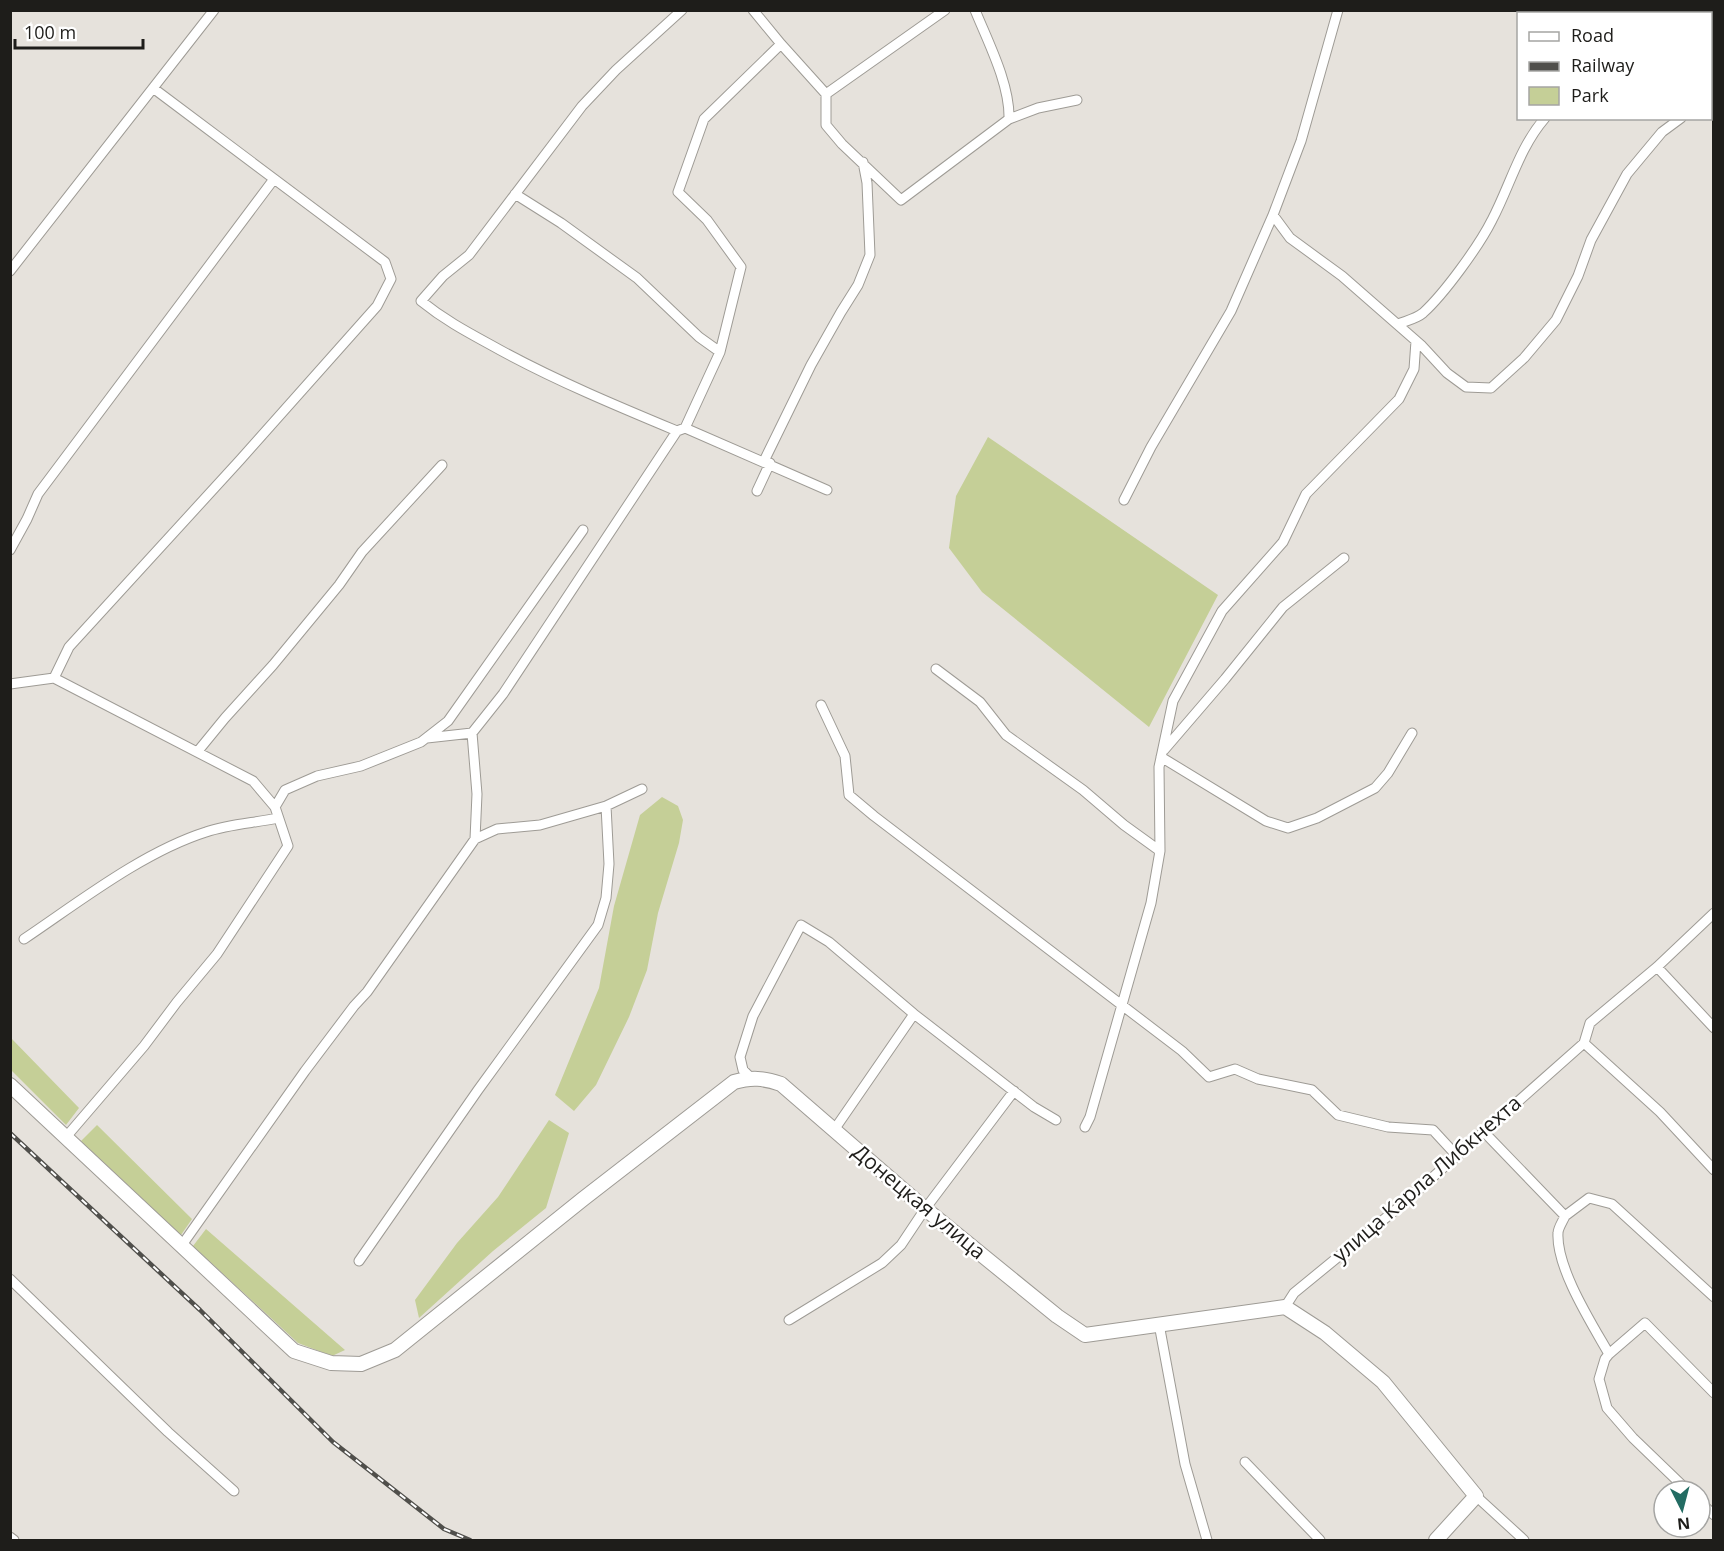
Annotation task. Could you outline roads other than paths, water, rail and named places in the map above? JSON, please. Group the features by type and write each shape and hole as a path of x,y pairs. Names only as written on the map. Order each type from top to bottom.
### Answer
{"street":[{"path":"10,271 214,10"},
{"path":"682,10 616,70 582,106 469,255 443,276 421,301 446,321 521,362 608,403 767,462 827,490"},
{"path":"753,10 826,94 826,125 901,200 1009,119 1038,108 1077,100"},
{"path":"826,94 945,10"},
{"path":"975,10 997,66 1009,108 1009,119"},
{"path":"1124,500 1151,447 1231,311 1273,215 1301,141 1338,10"},
{"path":"182,1245 305,1071 367,992 474,839 477,794 472,733 503,694 681,430 720,352 741,267 707,220 678,192 704,118 781,44"},
{"path":"54,678 69,647 224,478 376,306 391,279 385,262 153,88"},
{"path":"1398,324 1421,315 1444,290 1491,222 1531,134 1543,120"},
{"path":"1273,215 1290,238 1342,276 1398,324 1447,373 1466,387 1491,388 1524,358 1556,320 1578,276 1591,240 1628,174 1662,132 1678,120"},
{"path":"757,491 767,462 811,365 858,285 870,255 867,183 862,162"},
{"path":"10,550 38,494 274,179"},
{"path":"515,194 561,222 637,278 699,337 720,352"},
{"path":"1085,1127 1090,1117 1151,903 1160,851 1159,767 1173,701 1222,611 1282,542 1306,494 1399,399 1414,369 1416,341"},
{"path":"198,751 281,656 339,585 362,552 442,465"},
{"path":"275,807 285,790 317,776 361,766 422,742 448,721 583,531"},
{"path":"1162,754 1283,606 1344,558"},
{"path":"936,669 980,702 1006,735 1083,790 1124,825 1160,851"},
{"path":"10,684 54,678 253,781 275,807 288,846 217,954 144,1046 66,1137"},
{"path":"821,705 845,756 849,795 1052,954 1122,1004 1182,1051 1209,1077 1235,1069 1258,1079 1312,1090 1338,1115 1388,1127 1433,1130 1457,1156"},
{"path":"427,738 472,733"},
{"path":"1162,754 1266,821 1288,828 1317,818 1375,788 1388,773 1412,733"},
{"path":"474,839 497,829 540,825 606,806 642,789"},
{"path":"359,1261 484,1081 598,925 606,898 609,864 606,806"},
{"path":"24,939 114,878 168,847 207,831 278,818"},
{"name":"улица Карла Либкнехта","path":"1285,1307 1294,1293 1399,1207 1584,1043 1590,1023 1657,967 1713,913"},
{"path":"10,1085 294,1351 331,1363 361,1364 395,1350 582,1199 724,1089 734,1082 750,1077 743,1070 740,1057 753,1016 801,925 829,942 914,1014 1034,1107 1056,1120"},
{"path":"1657,967 1713,1028"},
{"path":"834,1130 914,1014"},
{"path":"1584,1043 1660,1112 1713,1170"},
{"name":"Донецкая улица","path":"750,1077 764,1078 781,1084 925,1209 1057,1316 1084,1335 1159,1324"},
{"path":"789,1320 882,1263 901,1245 925,1209 1014,1091"},
{"path":"1484,1132 1565,1216"},
{"path":"1609,1354 1573,1288 1563,1262 1557,1232 1565,1216 1589,1198 1612,1204 1713,1297"},
{"path":"10,1279 168,1432 234,1491"},
{"path":"1207,1540 1185,1464 1159,1324 1285,1307 1324,1333 1383,1382 1476,1496 1524,1540"},
{"path":"1676,1479 1633,1438 1607,1408 1599,1379 1605,1359 1645,1323 1713,1393"},
{"path":"1245,1462 1320,1540"},
{"path":"1436,1540 1476,1496"},
{"path":"10,1537 14,1540"}],"railway":[{"path":"10,1133 200,1310 333,1442 444,1529 470,1540"}]}
